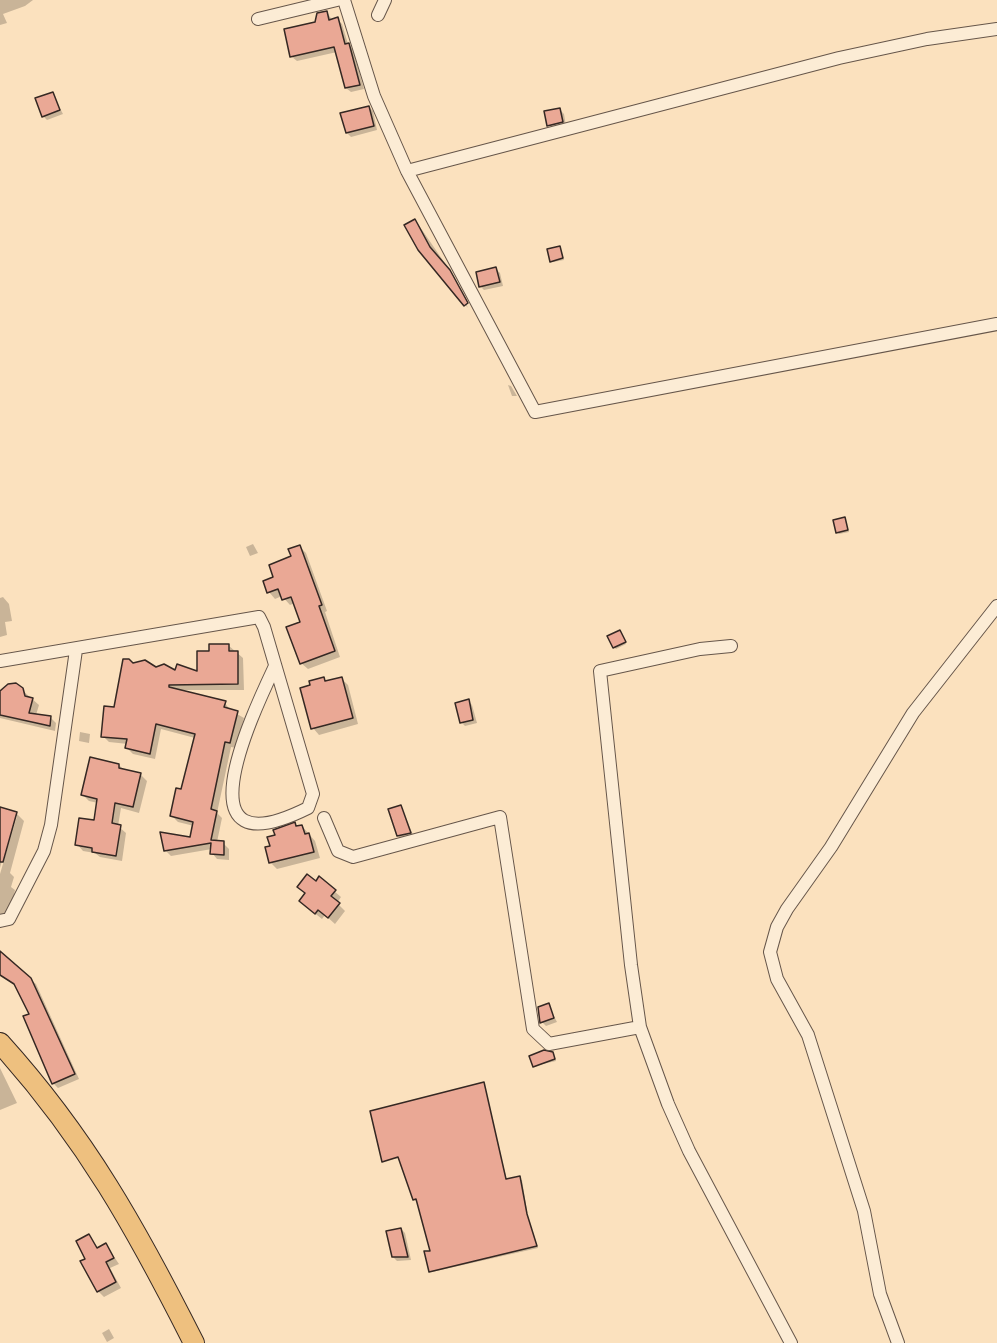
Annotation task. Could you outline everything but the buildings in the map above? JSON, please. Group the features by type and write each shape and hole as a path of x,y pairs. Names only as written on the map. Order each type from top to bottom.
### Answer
{"main road":[{"path":"0,1043 36,1084 86,1150 156,1265 194,1343"}],"street":[{"path":"258,19 337,0"},
{"path":"344,0 374,96 407,171 535,412 997,324"},
{"path":"378,15 385,0"},
{"path":"407,171 839,58 927,39 997,28"},
{"path":"898,1343 880,1294 864,1211 808,1035 777,979 770,952 777,927 787,909 831,847 913,713 997,606"},
{"path":"0,661 76,650 255,617 263,623 312,788 312,802 299,812 250,823 237,816 233,809 233,780 250,720 275,666"},
{"path":"730,646 700,649 600,671 631,965 640,1027 668,1104 689,1151 791,1343"},
{"path":"0,921 9,919 44,852 56,797 76,650"},
{"path":"324,818 338,851 353,857 500,818 533,1029 549,1044 640,1027"}]}
